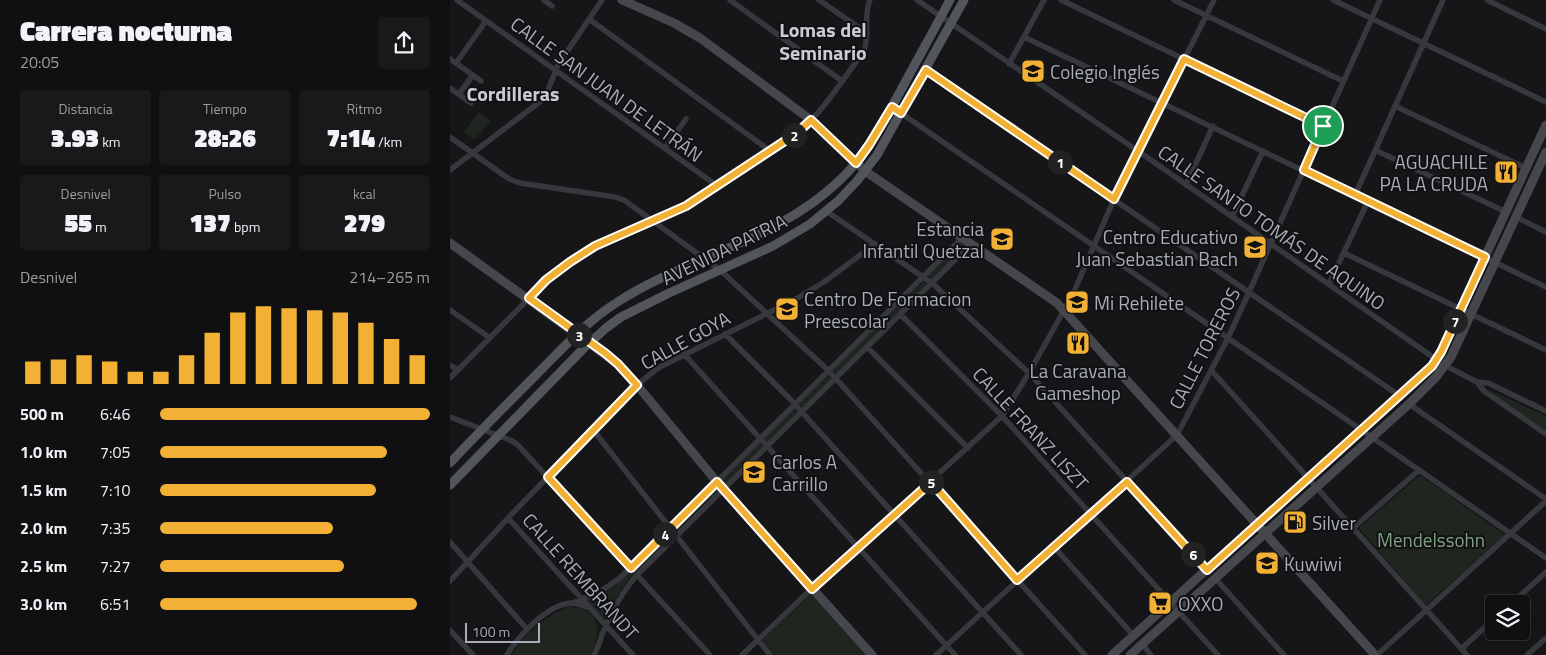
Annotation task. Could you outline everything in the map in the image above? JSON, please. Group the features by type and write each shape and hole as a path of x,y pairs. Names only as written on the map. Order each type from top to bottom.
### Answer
{"main road":[{"name":"AVENIDA PATRIA","path":"450,463 577,334 616,303 660,278 765,232 800,212 840,181 869,145 892,107 950,0"},
{"name":"AVENIDA PATRIA","path":"450,485 589,342 621,317 773,246 810,224 838,201 877,155 964,0"}],"street":[{"path":"544,0 552,6"},
{"path":"450,170 546,95 558,66 602,0"},
{"path":"622,0 674,23 700,38 811,120 865,171 1057,303 1376,655 1511,534 1546,500 1409,404"},
{"path":"730,0 842,81"},
{"path":"819,0 867,33"},
{"path":"450,378 546,280 570,262 595,246 686,206 797,133 811,120 864,51 867,33 867,11 870,0"},
{"name":"CALLE SANTO TOMÁS DE AQUINO","path":"917,0 1138,151 1437,360"},
{"path":"1009,64 1044,0"},
{"path":"1061,0 1323,126"},
{"path":"1174,0 1343,81"},
{"path":"742,655 1002,416 1065,310 1114,199 1214,0"},
{"path":"1333,0 1546,102"},
{"name":"CALLE TOREROS","path":"936,655 1177,435 1228,338 1380,0"},
{"path":"1355,195 1442,0"},
{"path":"1487,0 1546,29"},
{"name":"CALLE SAN JUAN DE LETRÁN","path":"459,1 716,185"},
{"path":"588,19 770,150"},
{"path":"481,81 453,61 486,20"},
{"path":"1024,36 1546,287"},
{"path":"926,70 1400,396"},
{"path":"459,94 473,75"},
{"path":"450,88 471,102"},
{"path":"1395,106 1526,168"},
{"path":"892,107 1546,558"},
{"path":"665,148 686,119"},
{"path":"1112,655 1426,373 1437,360 1546,124"},
{"path":"1186,185 1213,126"},
{"path":"450,137 509,179 520,183 615,197 624,200 720,270 836,378 1085,655"},
{"path":"1232,217 1263,150"},
{"path":"1375,150 1506,212"},
{"path":"1130,655 1409,404 1446,366 1546,152"},
{"path":"1329,284 1368,202"},
{"path":"826,211 932,283 1029,373 1207,570"},
{"path":"1516,218 1546,232"},
{"path":"507,655 528,629 547,614 563,605 573,603 613,584 631,568 962,238"},
{"path":"450,243 529,298 618,364 723,490 872,655"},
{"name":"CALLE GOYA","path":"450,581 508,518 637,385 658,368 796,299 824,282 875,244"},
{"path":"594,655 617,602 629,584 971,244"},
{"path":"1344,253 1546,350"},
{"path":"450,310 490,338"},
{"name":"CALLE FRANZ LISZT","path":"900,314 1002,416 1218,655"},
{"path":"725,334 795,404 1021,655"},
{"path":"867,347 968,448"},
{"path":"684,354 955,655"},
{"path":"450,364 458,370"},
{"path":"1446,366 1477,382 1488,383 1546,411"},
{"path":"1211,370 1467,655"},
{"path":"1477,382 1484,391 1546,434"},
{"path":"450,417 517,444 631,568"},
{"path":"594,430 770,655"},
{"path":"1353,528 1420,470"},
{"name":"CALLE REMBRANDT","path":"508,518 633,655"},
{"path":"450,542 528,629"},
{"path":"1054,547 1134,636"},
{"path":"1521,595 1546,572"},
{"path":"638,575 710,655"},
{"path":"1214,578 1284,655"},
{"path":"573,603 589,608"},
{"path":"600,619 602,635"},
{"path":"1461,649 1485,628"},
{"path":"450,630 473,655"},
{"path":"1527,655 1546,638"},
{"path":"1142,644 1151,655"}],"green space":[{"path":"479,112 491,121 474,140 464,132"},
{"path":"961,241 966,245 932,279 928,275"},
{"path":"924,281 927,283 837,374 832,370"},
{"path":"829,375 832,378 802,407 799,404"},
{"path":"1485,388 1546,416 1546,431"},
{"path":"793,408 797,412 767,443 763,439"},
{"path":"759,443 762,447 724,486 720,483"},
{"name":"Mendelssohn","path":"1420,475 1505,535 1426,605 1359,528"},
{"path":"716,487 719,490 677,531 675,527"},
{"path":"670,531 673,536 628,580 615,599 605,620 586,600 607,591 617,584"},
{"path":"811,594 866,655 774,655 762,640"},
{"path":"567,607 586,611 592,615 596,622 597,637 590,655 512,655 535,627"}],"place":[{"name":"Colegio Inglés","path":"1033,71"},
{"name":"AGUACHILE PA LA CRUDA","path":"1506,172"},
{"name":"Estancia Infantil Quetzal","path":"1002,239"},
{"name":"Centro Educativo Juan Sebastian Bach","path":"1255,247"},
{"name":"Mi Rehilete","path":"1077,302"},
{"name":"Centro De Formacion Preescolar","path":"787,309"},
{"name":"La Caravana Gameshop","path":"1078,343"},
{"name":"Carlos A Carrillo","path":"754,472"},
{"name":"Silver","path":"1295,522"},
{"name":"Kuwiwi","path":"1267,563"},
{"name":"OXXO","path":"1160,603"}],"district":[{"name":"Lomas del Seminario","path":"823,40"},
{"name":"Cordilleras","path":"513,93"}],"route":[{"path":"1184,59 1323,126 1304,170 1485,257 1437,360 1426,373 1207,570 1127,482 1017,580 931,482 812,589 717,482 631,568 548,477 637,385 605,353 529,298 546,280 595,246 686,206 797,133 811,120 856,163 892,107 901,113 926,70 1114,199 1184,59"}]}
